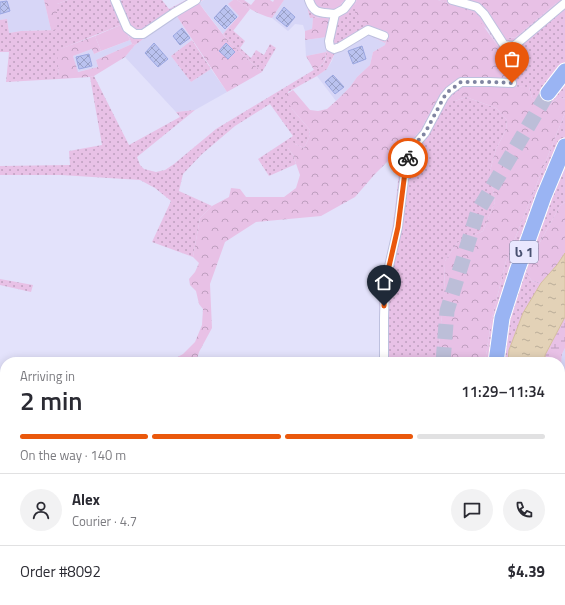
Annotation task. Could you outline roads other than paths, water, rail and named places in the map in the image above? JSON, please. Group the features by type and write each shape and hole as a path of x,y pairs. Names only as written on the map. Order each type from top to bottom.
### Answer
{"highway":[{"path":"548,93 565,72"},
{"name":"ს 1","path":"497,357 502,318 517,271 544,196 565,146"}],"street":[{"path":"115,0 127,28 135,34 143,34 196,0"},
{"path":"309,0 311,6 317,12 335,14 344,8 351,0"},
{"path":"452,0 477,8 484,14 504,45 514,46 565,3"},
{"path":"335,14 329,41 330,47 334,49 368,30 384,36"},
{"path":"384,357 385,284 398,227 406,164 413,146 425,133 444,97 461,82 512,83"}],"water":[{"path":"565,253 565,317 545,357 508,357 509,350 523,313 541,283 557,265"}],"tunnel":[{"path":"443,357 447,311 478,211 548,93"}]}
